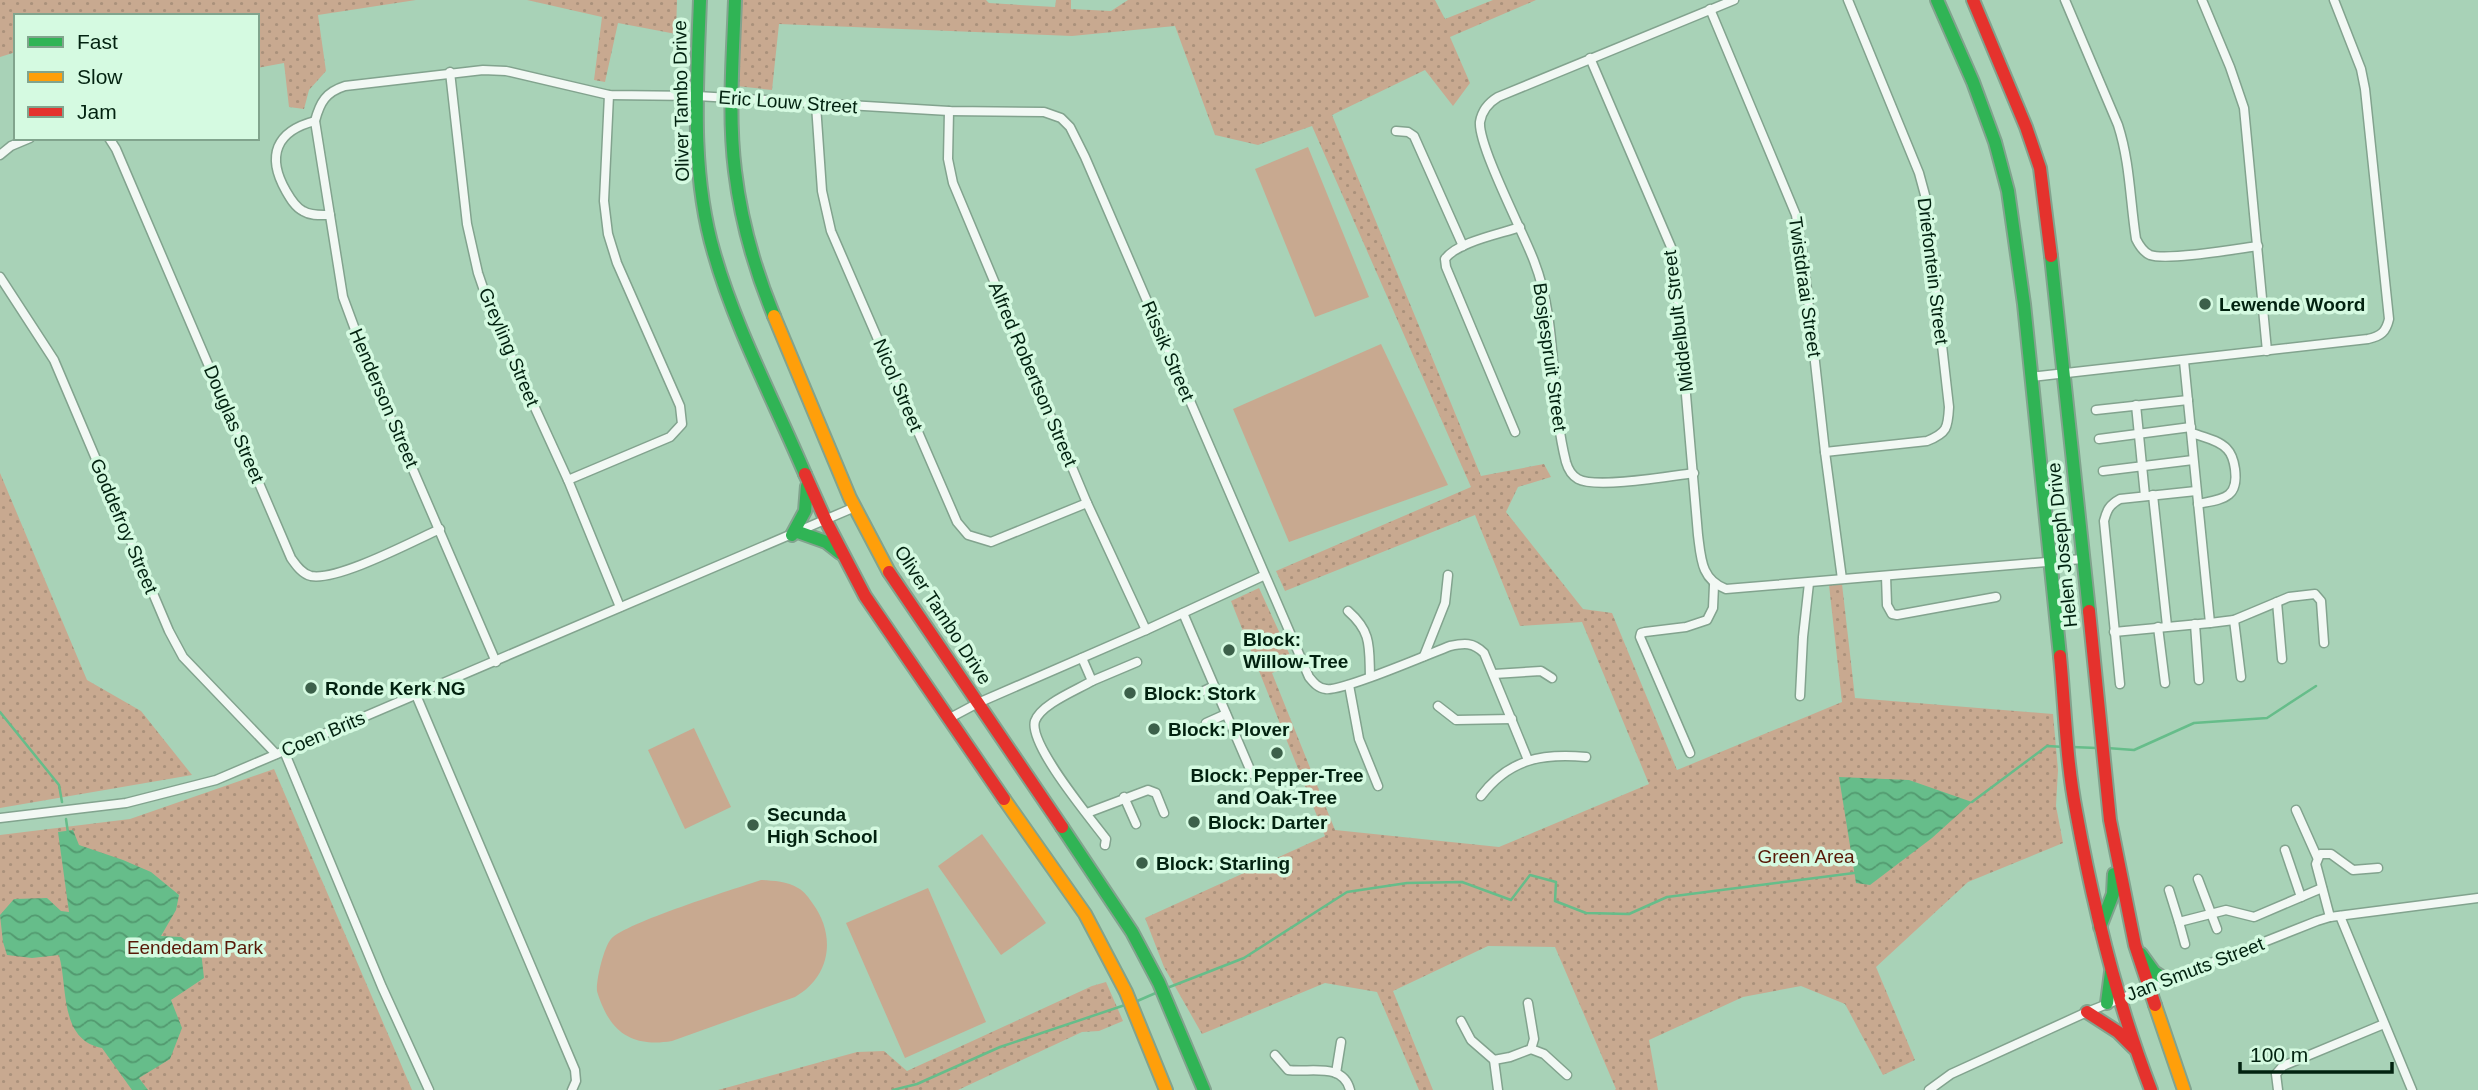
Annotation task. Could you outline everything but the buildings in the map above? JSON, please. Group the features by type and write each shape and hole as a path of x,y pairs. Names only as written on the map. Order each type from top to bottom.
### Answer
{"street":[{"name":"Oliver Tambo Drive","path":"700,0 697,96 700,175 714,254 741,326 825,521 865,596 948,719 1072,892 1126,992 1166,1090"},
{"name":"Oliver Tambo Drive","path":"735,0 732,99 735,170 746,233 772,311 855,508 896,585 994,723 1132,932 1159,983 1204,1090"},
{"path":"1590,58 1734,0"},
{"name":"Driefontein Street","path":"1825,452 1927,442 1940,436 1948,424 1948,393 1919,173 1848,0"},
{"name":"Helen Joseph Drive","path":"1937,0 1986,118 2008,191 2024,304 2075,808 2099,926 2136,1051 2151,1090"},
{"name":"Helen Joseph Drive","path":"1973,0 2026,127 2040,168 2115,856 2135,945 2184,1090"},
{"path":"2065,0 2124,144 2136,239 2141,247 2147,254 2164,257 2258,246"},
{"path":"2202,0 2244,108 2267,351"},
{"path":"2031,377 2376,337 2387,330 2389,319 2365,89 2361,69 2334,0"},
{"name":"Twistdraai Street","path":"1710,9 1797,215 1842,579"},
{"name":"Bosjespruit Street","path":"1590,58 1498,97 1483,111 1480,123 1488,152 1535,263 1545,296 1562,439 1569,471 1576,478 1594,483 1694,473"},
{"name":"Middelbult Street","path":"1590,58 1671,247 1675,266 1701,557 1705,571 1714,585"},
{"name":"Eric Louw Street","path":"315,121 323,99 333,90 345,86 483,70 506,71 609,95 697,96 949,111 1044,112 1061,118 1070,127"},
{"name":"Greyling Street","path":"450,72 467,224 478,273 492,314 568,480 620,607"},
{"path":"568,480 670,437 682,424 680,406 617,263 608,234 604,201 609,95"},
{"name":"Nicol Street","path":"817,105 822,191 831,231 957,522 968,534 991,542 1087,503"},
{"name":"Alfred Robertson Street","path":"949,111 948,159 953,183 1087,503 1146,630"},
{"path":"315,121 303,124 283,139 275,154 276,165 283,185 300,210 316,215 330,215"},
{"name":"Henderson Street","path":"315,121 343,297 370,370 496,662"},
{"name":"Rissik Street","path":"1070,127 1309,677 1315,685 1330,690 1349,685"},
{"path":"1396,131 1408,132 1414,136 1464,246"},
{"path":"0,155 11,146 25,140"},
{"name":"Douglas Street","path":"110,140 117,149 291,558 299,569 310,576 338,573 440,528"},
{"path":"1515,432 1445,259 1464,246 1520,228"},
{"name":"Goddefroy Street","path":"0,277 54,360 169,631 183,657 280,753 429,1090"},
{"path":"2184,361 2210,623"},
{"path":"2096,410 2188,400"},
{"path":"2136,405 2142,465 2149,496 2165,683"},
{"path":"2099,439 2191,430 2219,443 2228,450 2232,458 2236,486 2232,493 2220,499 2197,504"},
{"path":"2103,471 2193,460"},
{"path":"806,478 807,501 795,533 816,537 837,548 847,561"},
{"path":"2120,684 2104,522 2110,505 2120,499 2196,491"},
{"name":"Coen Brits","path":"0,818 93,808 216,780 855,508"},
{"path":"1690,753 1640,637 1641,633 1686,627 1707,620 1713,608 1714,585 1726,589 2082,559"},
{"path":"1423,656 1445,603 1448,575"},
{"path":"948,719 978,703 1264,576"},
{"path":"1886,576 1887,605 1892,614 1897,615 1996,597"},
{"path":"1800,696 1809,583"},
{"path":"2114,632 2234,620 2299,594 2309,593 2319,597 2323,609 2324,643"},
{"path":"2277,602 2283,659"},
{"path":"1348,611 1361,622 1365,632 1370,676"},
{"path":"1183,613 1252,774"},
{"path":"2234,620 2241,677"},
{"path":"2195,624 2199,680"},
{"path":"1378,786 1359,739 1349,685 1462,643 1472,644 1484,653 1528,760"},
{"path":"1082,658 1092,681"},
{"path":"1105,845 1107,839 1055,771 1038,741 1035,720 1047,706 1092,681 1136,662"},
{"path":"1494,674 1533,670 1546,673 1552,678"},
{"path":"1195,695 1214,686"},
{"path":"416,695 575,1070 576,1081 572,1090"},
{"path":"1437,706 1456,720 1512,719"},
{"path":"1206,723 1226,714"},
{"path":"1481,796 1501,775 1528,760 1549,755 1586,757"},
{"path":"1087,813 1143,790 1152,790 1157,795 1164,813"},
{"path":"1124,797 1136,824"},
{"path":"2296,810 2318,857"},
{"path":"2285,850 2301,897"},
{"path":"2378,867 2353,870 2324,853 2318,857 2316,864 2322,888 2412,1090"},
{"path":"2099,926 2113,894 2115,856"},
{"path":"2198,879 2217,929"},
{"path":"2179,922 2226,909 2254,917 2322,888"},
{"path":"2169,890 2185,944"},
{"name":"Jan Smuts Street","path":"1929,1090 1951,1074 2107,1003 2335,917 2478,898"},
{"path":"2135,945 2154,972 2168,981"},
{"path":"2107,1003 2111,968"},
{"path":"1528,1003 1534,1039 1531,1049"},
{"path":"2087,1012 2118,1032 2136,1051"},
{"path":"1461,1021 1471,1040 1494,1060 1498,1090"},
{"path":"2278,1090 2276,1074 2283,1066 2384,1024"},
{"path":"1336,1073 1340,1042"},
{"path":"1494,1060 1531,1049 1544,1054 1567,1075"},
{"path":"1275,1055 1288,1070 1336,1073 1346,1080 1350,1090"}],"green space":[{"path":"0,0 416,0 318,15 326,71 309,90 304,109 289,107 284,63 259,68 259,14 14,14 14,53 0,57"},
{"path":"527,0 677,0 676,34 618,23 605,82 594,80 602,17"},
{"name":"Green Area","path":"739,0 986,0 989,3 1055,7 1056,0 1071,0 1071,9 1111,11 1128,0 1435,0 1445,19 1493,0 1536,0 1450,37 1470,83 1453,106 1425,70 1332,115 1481,476 1544,464 1551,477 1518,487 1506,512 1583,609 1612,613 1677,770 1842,702 1829,585 1842,584 1855,698 2053,714 2058,770 2056,806 2063,843 1968,882 1876,967 1915,1060 1883,1075 1845,1004 1801,986 1743,997 1649,1040 1658,1090 1615,1090 1555,947 1488,946 1393,991 1433,1090 1419,1090 1377,992 1325,983 1202,1034 1164,967 1145,918 1325,836 1231,601 1259,588 1294,664 1272,673 1335,830 1499,847 1649,784 1582,622 1520,626 1475,515 1285,591 1276,571 1471,487 1312,126 1258,145 1215,135 1175,26 1072,36 779,24 772,90 736,86"},
{"path":"1308,147 1369,297 1315,317 1255,169"},
{"path":"1381,344 1448,485 1289,542 1233,409"},
{"path":"0,473 87,680 141,711 192,775 0,808"},
{"path":"694,728 731,807 685,829 648,750"},
{"name":"Eendedam Park","path":"274,769 412,1090 0,1090 0,835 130,819"},
{"path":"982,834 1046,923 1001,955 938,866"},
{"path":"761,880 785,883 800,889 820,916 827,942 826,955 823,967 807,989 795,997 672,1041 638,1040 616,1027 606,1014 597,991 601,964 611,939 620,932 657,916"},
{"path":"928,888 986,1022 905,1058 846,923"},
{"path":"1106,982 1123,1021 1099,1031 1082,1032 958,1090 718,1090 857,1052 884,1051 907,1071"}],"water":[{"path":"1839,777 1909,780 1972,802 1932,838 1870,885 1856,883"},
{"path":"73,830 79,845 151,872 179,895 176,910 161,936 181,937 201,951 204,978 171,1000 182,1028 170,1059 139,1078 148,1090 132,1090 102,1048 88,1043 78,1035 68,1010 59,955 32,958 7,955 3,942 0,915 14,899 47,898 61,911 69,912 58,832"}],"waterway":[{"path":"2107,748 2134,750 2194,723 2267,718 2316,686"},
{"path":"0,712 59,785 62,802"},
{"path":"1972,802 2047,746 2065,747"},
{"path":"2072,747 2097,748"},
{"path":"66,819 68,833"},
{"path":"1167,988 1244,958 1347,892 1407,883 1462,882 1511,900 1530,875 1556,882 1555,901 1586,913 1629,914 1667,897 1854,873"},
{"path":"1135,1002 1158,992"},
{"path":"893,1090 917,1084 1000,1047 1125,1005"}],"traffic: fast":[{"path":"700,0 697,128 706,222 733,309 805,474"},
{"path":"735,0 731,107 735,171 750,245 774,316"},
{"path":"1937,0 1973,82 1995,142 2008,191 2024,304 2060,656"},
{"path":"2051,256 2089,611"},
{"path":"792,535 805,511 807,486"},
{"path":"798,532 826,542 840,553"},
{"path":"1062,827 1132,932 1159,983 1204,1090"},
{"path":"2100,927 2113,894 2114,874"},
{"path":"2141,954 2154,972 2168,981"},
{"path":"2107,1003 2111,972"}],"traffic: slow":[{"path":"774,316 850,498 889,572"},
{"path":"1004,799 1085,914 1126,992 1166,1090"},
{"path":"2155,1005 2184,1090"}],"traffic: jam":[{"path":"1973,0 2026,127 2040,168 2051,256"},
{"path":"805,474 865,596 1004,799"},
{"path":"889,572 1062,827"},
{"path":"2089,611 2110,820 2135,945 2155,1005"},
{"path":"2060,656 2070,772 2090,882 2116,987 2151,1090"},
{"path":"2087,1012 2118,1032 2134,1048"}],"place":[{"name":"Lewende Woord","path":"2205,304"},
{"name":"Block: Willow-Tree","path":"1229,650"},
{"name":"Ronde Kerk NG","path":"311,688"},
{"name":"Block: Stork","path":"1130,693"},
{"name":"Block: Plover","path":"1154,729"},
{"name":"Block: Pepper-Tree and Oak-Tree","path":"1277,753"},
{"name":"Block: Darter","path":"1194,822"},
{"name":"Secunda High School","path":"753,825"},
{"name":"Block: Starling","path":"1142,863"}]}
